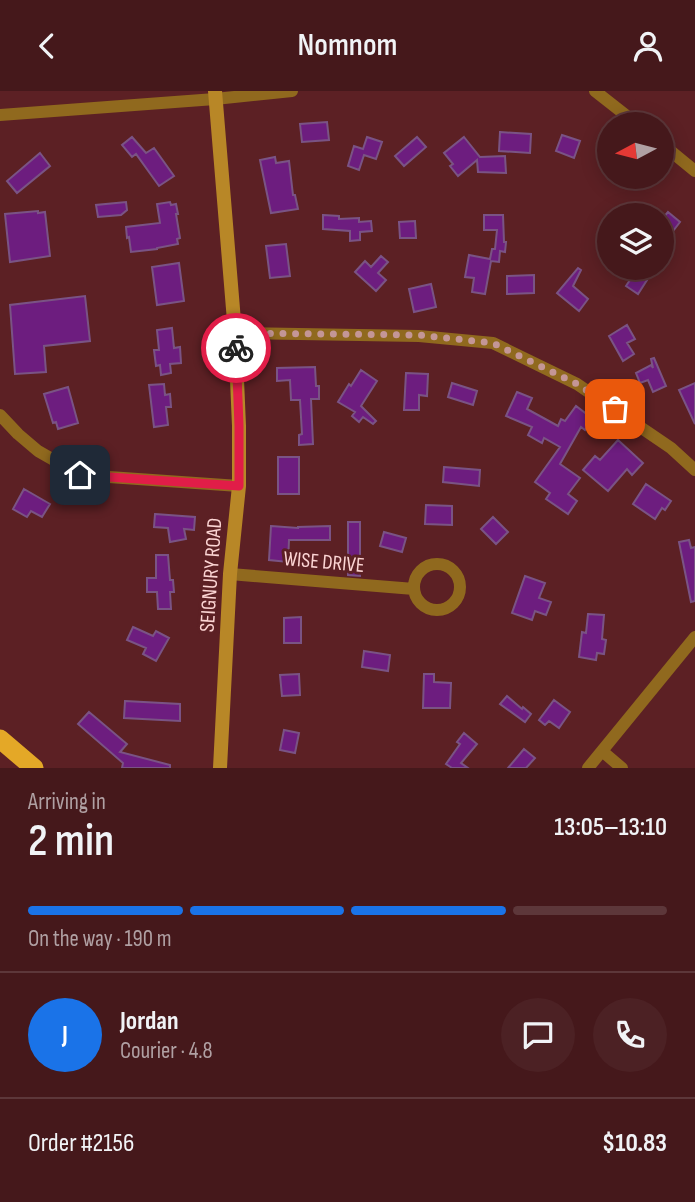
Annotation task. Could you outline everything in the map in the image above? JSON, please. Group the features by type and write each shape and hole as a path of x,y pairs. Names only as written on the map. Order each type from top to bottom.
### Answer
{"highway":[{"path":"0,739 34,768"}],"main road":[{"name":"SEIGNURY ROAD","path":"215,95 235,333 239,426 239,486 230,574 220,768"}],"street":[{"path":"0,115 215,95 292,91"},
{"path":"595,91 622,112"},
{"path":"674,154 695,171"},
{"path":"235,333 419,335 493,343 577,384 671,448 695,470"},
{"path":"0,415 18,435 38,451 80,475 239,486"},
{"name":"WISE DRIVE","path":"230,574 414,589"},
{"path":"588,768 695,637"},
{"path":"602,751 622,768"}],"building":[{"path":"327,122 329,140 302,142 300,124"},
{"path":"500,132 531,134 530,153 499,151"},
{"path":"562,135 580,141 574,158 556,151"},
{"path":"132,137 146,153 154,148 174,176 159,186 136,154 132,157 122,145"},
{"path":"367,137 382,142 376,159 364,155 359,170 348,166 354,146 363,149"},
{"path":"417,137 426,147 404,166 395,156"},
{"path":"464,137 480,157 505,156 506,173 478,172 477,160 458,176 444,153"},
{"path":"40,153 50,166 17,193 7,181"},
{"path":"275,157 276,163 289,161 293,195 298,209 271,213 260,160"},
{"path":"126,202 127,210 121,215 98,217 96,205"},
{"path":"170,202 171,205 176,204 178,214 178,244 131,252 126,227 160,223 157,204"},
{"path":"45,212 50,256 10,262 5,214"},
{"path":"323,215 339,216 339,219 359,218 359,222 371,221 372,231 360,232 360,240 350,241 350,231 323,229"},
{"path":"484,215 503,215 506,242 505,252 500,251 499,262 491,261 485,294 472,292 474,278 465,277 469,255 490,259 492,249 495,249 497,230 484,230"},
{"path":"674,217 680,222 674,230"},
{"path":"415,221 416,238 400,238 399,222"},
{"path":"286,244 290,276 270,278 266,246"},
{"path":"381,256 388,262 378,273 386,280 376,291 355,272 365,261 371,267"},
{"path":"179,263 184,301 157,305 152,267"},
{"path":"578,268 581,270 573,286 588,299 579,311 557,293"},
{"path":"534,275 534,293 507,294 507,276"},
{"path":"630,280 647,280 638,294 626,286"},
{"path":"431,284 436,307 414,312 409,289"},
{"path":"85,296 90,341 44,346 46,372 15,374 10,305"},
{"path":"627,325 635,339 627,343 634,354 623,361 609,336"},
{"path":"172,328 174,348 180,347 181,363 170,364 171,373 161,375 160,365 156,366 154,350 159,350 157,330"},
{"path":"654,358 666,386 653,392 648,380 640,383 636,373 651,365 653,368 651,359"},
{"path":"315,367 319,399 311,399 313,444 299,445 299,435 302,434 300,400 291,400 290,380 277,381 277,368"},
{"path":"361,370 377,381 361,406 376,421 373,424 363,417 359,422 352,416 355,412 338,402"},
{"path":"406,373 428,374 427,396 419,395 419,410 404,410"},
{"path":"452,383 477,391 473,405 448,397"},
{"path":"695,383 695,424 679,390"},
{"path":"164,384 165,395 170,394 171,407 166,407 168,425 154,427 149,385"},
{"path":"68,387 78,423 58,429 56,422 53,423 44,394"},
{"path":"517,392 532,398 527,409 558,426 561,419 565,421 576,406 593,419 585,430 581,427 560,464 580,478 568,494 577,501 568,514 546,499 550,493 535,482 560,447 544,438 542,443 528,435 532,427 506,416"},
{"path":"618,440 643,463 632,475 627,469 608,491 583,470 595,456 600,460"},
{"path":"278,457 299,457 299,494 278,494"},
{"path":"444,467 480,470 479,486 443,482"},
{"path":"646,484 671,501 655,519 633,504"},
{"path":"24,489 50,504 42,517 31,511 27,517 13,509"},
{"path":"426,505 452,506 452,525 425,524"},
{"path":"155,514 195,517 194,530 184,529 186,539 170,542 168,528 154,527"},
{"path":"493,517 508,532 496,544 481,529"},
{"path":"348,522 360,522 360,576 348,575"},
{"path":"271,526 330,526 330,540 289,540 288,562 269,560"},
{"path":"384,532 406,538 402,552 380,546"},
{"path":"689,540 691,548 695,547 695,601 691,602 679,542"},
{"path":"156,555 168,555 174,592 170,592 171,609 158,609 157,592 147,592 147,578 156,578"},
{"path":"525,576 545,583 539,598 551,602 546,615 535,611 532,620 512,613"},
{"path":"588,614 604,615 604,654 597,653 596,660 579,657 582,632 586,633"},
{"path":"301,617 301,643 284,643 284,618"},
{"path":"133,627 153,636 156,631 169,638 156,661 143,654 146,648 127,640"},
{"path":"364,651 390,655 388,671 362,667"},
{"path":"299,674 300,695 282,696 280,675"},
{"path":"424,674 434,674 434,682 451,683 450,708 423,708"},
{"path":"507,696 531,714 525,722 500,704"},
{"path":"554,700 570,712 559,728 549,721 545,725 539,720"},
{"path":"125,701 180,704 180,721 124,718"},
{"path":"89,712 127,744 120,752 170,765 170,768 122,768 123,763 78,724"},
{"path":"284,730 299,733 295,753 280,750"},
{"path":"464,733 477,744 461,763 468,768 452,768 446,764"},
{"path":"524,749 535,758 526,768 508,768"}],"way so far":[{"path":"236,348 235,333 419,335 493,343 577,384 615,409"}],"route":[{"path":"80,475 239,486 236,348"}]}
